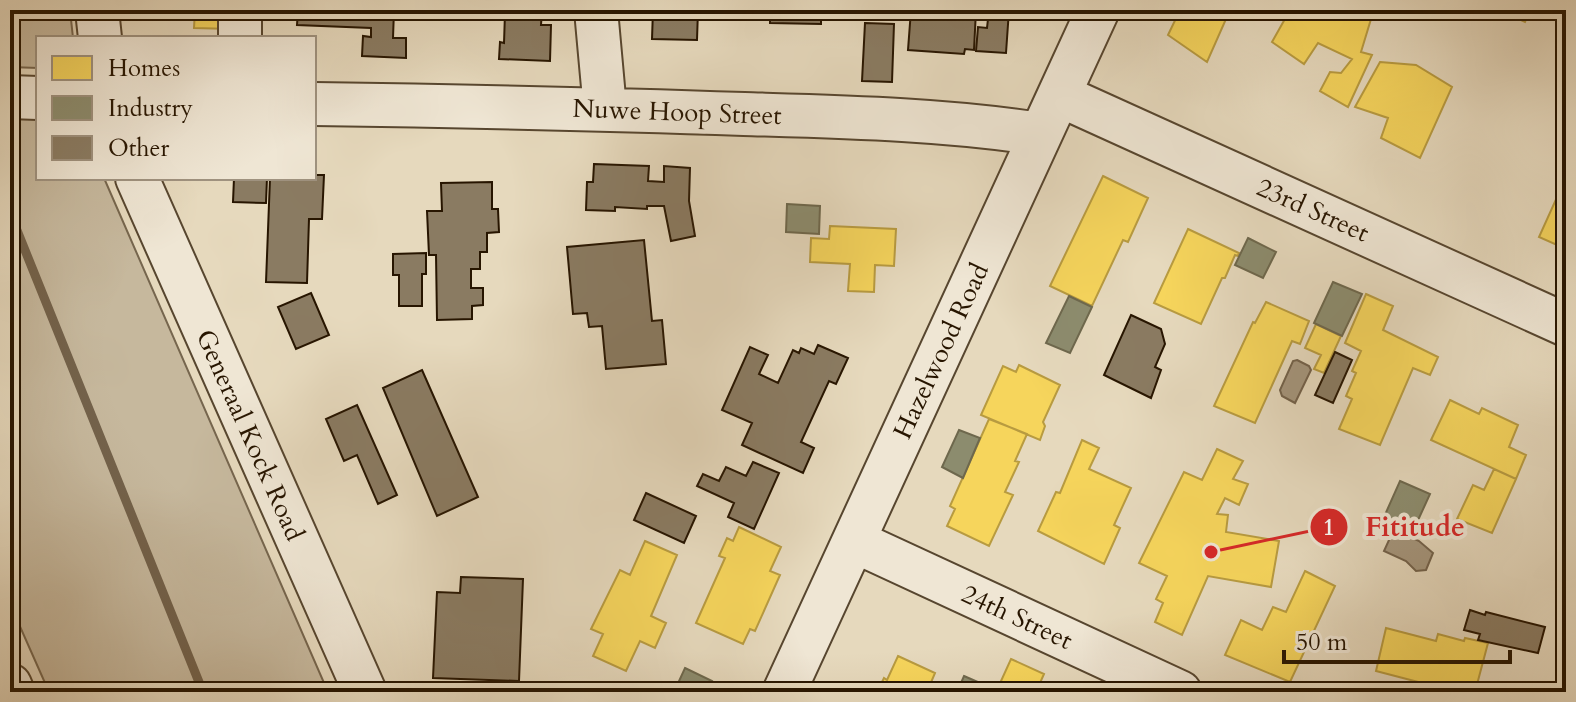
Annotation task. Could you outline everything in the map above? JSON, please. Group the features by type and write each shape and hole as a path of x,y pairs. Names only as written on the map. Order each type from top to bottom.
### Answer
{"street":[{"path":"97,10 100,36"},
{"path":"240,10 240,36"},
{"path":"596,10 605,109"},
{"name":"Hazelwood Road","path":"784,692 1098,10"},
{"name":"23rd Street","path":"1059,95 1566,325"},
{"path":"10,97 36,98"},
{"name":"Nuwe Hoop Street","path":"316,104 605,109 885,119 982,125 1040,134"},
{"name":"Generaal Kock Road","path":"138,180 365,692"},
{"name":"24th Street","path":"854,541 1180,692"},
{"path":"10,685 13,692"}],"shaded area":[{"path":"10,10 70,10 73,36 36,36 36,68 10,67"},
{"path":"10,118 36,119 36,180 105,180 328,692 49,692 10,604"},
{"path":"1297,360 1311,370 1295,403 1282,396 1280,390 1293,361"},
{"path":"1394,529 1419,541 1433,553 1426,570 1416,571 1406,561 1384,551"}],"building: Homes":[{"path":"195,10 233,10 232,29 194,28"},
{"path":"1180,10 1230,10 1207,62 1168,35"},
{"path":"1290,10 1353,10 1371,19 1361,52 1372,55 1348,107 1320,91 1330,72 1341,73 1352,59 1318,43 1304,64 1272,42"},
{"path":"1499,10 1530,10 1525,22"},
{"path":"1380,62 1416,65 1452,87 1420,158 1381,138 1388,118 1355,107"},
{"path":"1103,176 1148,198 1128,242 1123,240 1092,306 1050,286"},
{"path":"1562,186 1566,188 1566,249 1539,237"},
{"path":"830,226 896,229 894,266 875,265 874,292 848,291 850,264 810,262 811,238 829,239"},
{"path":"1188,229 1239,253 1235,255 1225,278 1222,278 1201,324 1154,303"},
{"path":"1366,294 1393,306 1383,330 1438,357 1430,375 1413,368 1380,445 1339,429 1352,399 1346,396 1361,351 1345,343"},
{"path":"1266,302 1309,321 1300,344 1292,341 1255,423 1214,406 1253,322"},
{"path":"1316,324 1341,336 1324,373 1314,369 1321,355 1305,348"},
{"path":"1019,365 1060,385 1043,422 1045,426 1040,440 981,415 1003,366 1016,372"},
{"path":"1450,400 1479,414 1482,408 1518,425 1509,447 1526,455 1516,479 1431,440"},
{"path":"989,419 1027,434 1015,461 1019,462 1005,492 1013,495 989,546 947,526 955,509 950,506"},
{"path":"1082,440 1099,448 1089,469 1131,488 1114,525 1120,528 1104,564 1038,531 1056,492 1060,493"},
{"path":"1217,449 1243,461 1233,479 1248,484 1239,505 1225,498 1217,514 1228,515 1226,532 1279,541 1271,587 1208,576 1182,635 1155,622 1163,603 1156,599 1167,576 1139,563 1184,472 1202,480"},
{"path":"1494,469 1516,479 1492,533 1457,519 1473,485 1484,490"},
{"path":"739,527 781,547 770,571 780,575 755,631 750,629 743,644 696,623 725,558 719,556 727,538 733,541"},
{"path":"645,541 677,555 651,616 666,623 655,648 640,641 626,671 593,656 603,634 591,629 620,570 630,575"},
{"path":"1305,571 1335,586 1290,682 1225,655 1241,620 1262,630 1273,607 1286,612"},
{"path":"1386,628 1436,641 1438,634 1488,643 1475,692 1419,692 1422,683 1376,671"},
{"path":"898,656 935,673 927,692 877,692 884,678 887,680"},
{"path":"1011,659 1044,674 1036,692 996,692"}],"building: Industry":[{"path":"787,204 820,206 819,234 786,232"},
{"path":"1248,238 1276,252 1263,278 1235,265"},
{"path":"1333,282 1362,294 1342,336 1314,323"},
{"path":"1069,296 1092,307 1070,353 1046,343"},
{"path":"959,430 980,438 963,478 942,467"},
{"path":"1400,481 1430,494 1414,529 1384,517"},
{"path":"685,668 712,681 707,692 674,692"},
{"path":"964,676 996,690 996,692 957,692"}],"building: Other":[{"path":"298,10 394,10 393,38 406,38 406,58 362,56 363,36 371,37 371,28 297,25"},
{"path":"498,10 542,10 541,25 551,25 550,61 499,59 500,42 504,43 505,13 498,13"},
{"path":"653,10 698,10 697,40 652,39"},
{"path":"770,10 848,10 848,15 821,14 821,24 770,23"},
{"path":"911,10 976,10 974,50 965,49 964,54 908,50"},
{"path":"989,10 1009,10 1006,53 976,51 978,27 987,28"},
{"path":"865,23 894,24 892,82 862,81"},
{"path":"594,164 649,166 648,181 664,182 664,166 690,168 689,201 695,236 671,241 664,206 647,206 647,209 615,207 615,211 586,210 587,182 593,182"},
{"path":"316,175 324,175 322,219 309,219 307,283 266,282 270,180 316,180"},
{"path":"234,180 267,180 266,203 233,202"},
{"path":"492,182 492,209 498,209 499,232 487,233 487,252 480,252 480,269 471,269 471,288 483,288 483,305 472,306 472,319 437,320 436,255 429,255 427,211 442,211 441,183"},
{"path":"644,240 652,321 662,320 666,364 606,369 602,326 589,327 587,313 573,314 567,247"},
{"path":"426,253 426,274 422,274 422,306 399,306 399,275 393,275 393,254"},
{"path":"311,293 329,335 296,349 278,307"},
{"path":"1131,315 1161,329 1165,344 1155,367 1161,370 1151,398 1104,375"},
{"path":"818,345 848,358 836,384 829,381 801,442 814,448 803,473 742,445 752,423 722,410 750,347 768,355 759,374 778,383 793,350 799,353 801,348 814,354"},
{"path":"1335,352 1352,360 1333,403 1315,395"},
{"path":"422,370 478,497 437,516 383,388"},
{"path":"357,405 397,495 378,504 357,455 344,461 326,419"},
{"path":"753,462 779,473 754,529 728,517 734,503 697,486 703,474 719,481 726,467 746,476"},
{"path":"646,493 696,516 684,543 634,520"},
{"path":"461,577 523,579 519,681 433,678 437,592 460,593"},
{"path":"1470,610 1545,627 1538,653 1478,640 1480,634 1464,630"}],"waterway":[{"path":"10,213 203,692"}],"place":[{"name":"Fititude","path":"1211,552"}]}
